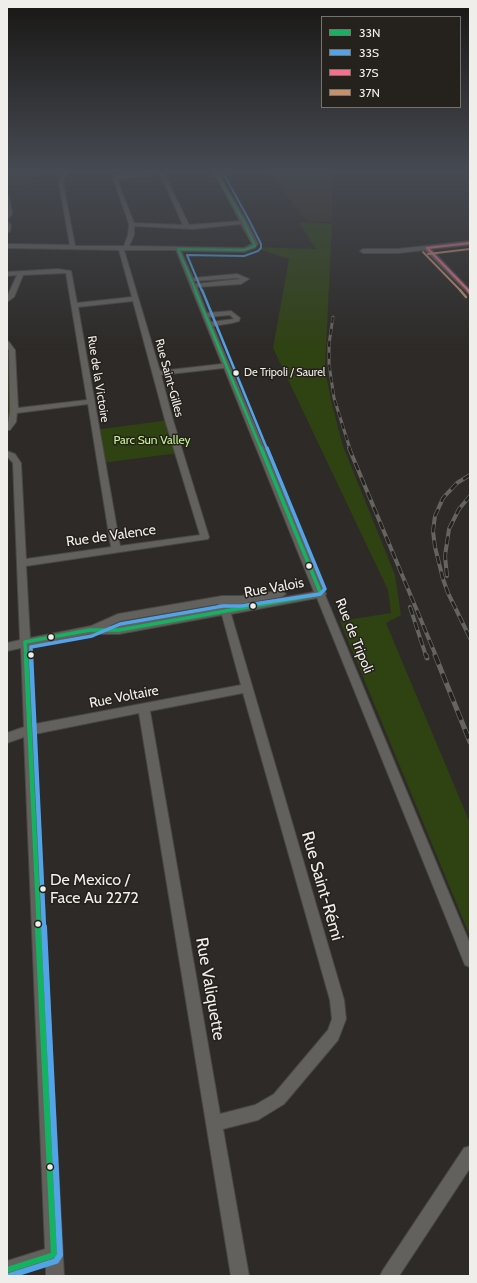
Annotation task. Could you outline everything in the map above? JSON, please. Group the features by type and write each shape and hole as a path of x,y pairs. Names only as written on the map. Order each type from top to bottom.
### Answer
{"street":[{"path":"70,231 73,247"},
{"path":"123,248 131,235 131,231"},
{"path":"7,246 250,249 255,246 255,244 248,231"},
{"path":"363,251 395,251 470,243"},
{"name":"Rue Saint-Gilles","path":"123,248 135,299 169,420 205,537"},
{"path":"427,248 470,293"},
{"name":"Rue de Tripoli","path":"178,249 320,591 470,960"},
{"name":"Rue de la Victoire","path":"7,274 69,272 116,550"},
{"path":"7,300 11,297 20,274"},
{"path":"237,276 246,280 241,282 192,283 237,276"},
{"path":"75,305 135,299"},
{"path":"205,315 231,313 237,318 237,320 230,322 209,324"},
{"path":"7,343 12,350 14,411 12,422 7,428"},
{"path":"157,373 226,366"},
{"path":"14,411 90,402"},
{"path":"7,452 17,463 55,1276"},
{"name":"Rue de Valence","path":"22,563 205,537"},
{"name":"Rue Valois","path":"7,646 90,630 119,630 224,606 320,591"},
{"name":"Rue Saint-Rémi","path":"214,1124 258,1112 279,1099 333,1035 339,1019 337,1000 224,606"},
{"name":"Rue Voltaire","path":"7,738 30,730 247,688"},
{"name":"Rue Valiquette","path":"144,708 240,1276"},
{"path":"389,1276 470,1154"},
{"path":"7,1270 54,1255"}],"green space":[{"path":"304,231 332,231 325,368 331,400 343,446 395,575 401,615 386,623 470,823 470,936 340,621 391,613 388,590 273,348 289,259 253,247 316,249"},
{"path":"7,343 12,350 12,422 7,428"},
{"name":"Parc Sun Valley","path":"169,420 179,453 101,463 95,430"}],"railway":[{"path":"333,317 329,344 329,364 334,398 350,449"},
{"path":"349,448 436,656"},
{"path":"470,475 457,483 443,498 435,516 433,531 435,547 443,579 448,593 470,638"},
{"path":"447,576 445,556 449,529 459,509 470,496"},
{"path":"410,607 426,656"},
{"path":"435,655 470,742"}],"transit line":[{"name":"33N","path":"7,1270 54,1255 25,642 90,630 119,630 321,594 178,249 244,250 255,246 248,231"},
{"name":"33S","path":"9,1276 56,1261 60,1255 31,647 92,636 120,624 223,606 241,606 320,594 325,589 187,255 244,256 258,251 261,248 261,244 254,231"},
{"name":"37S","path":"427,248 470,243"},
{"name":"37S","path":"427,248 470,293"},
{"name":"37N","path":"428,254 470,249"},
{"name":"37N","path":"423,252 466,297"}],"place":[{"name":"De Tripoli / Saurel","path":"236,373"},
{"name":"De Mexico / Face Au 2272","path":"43,889"}]}
